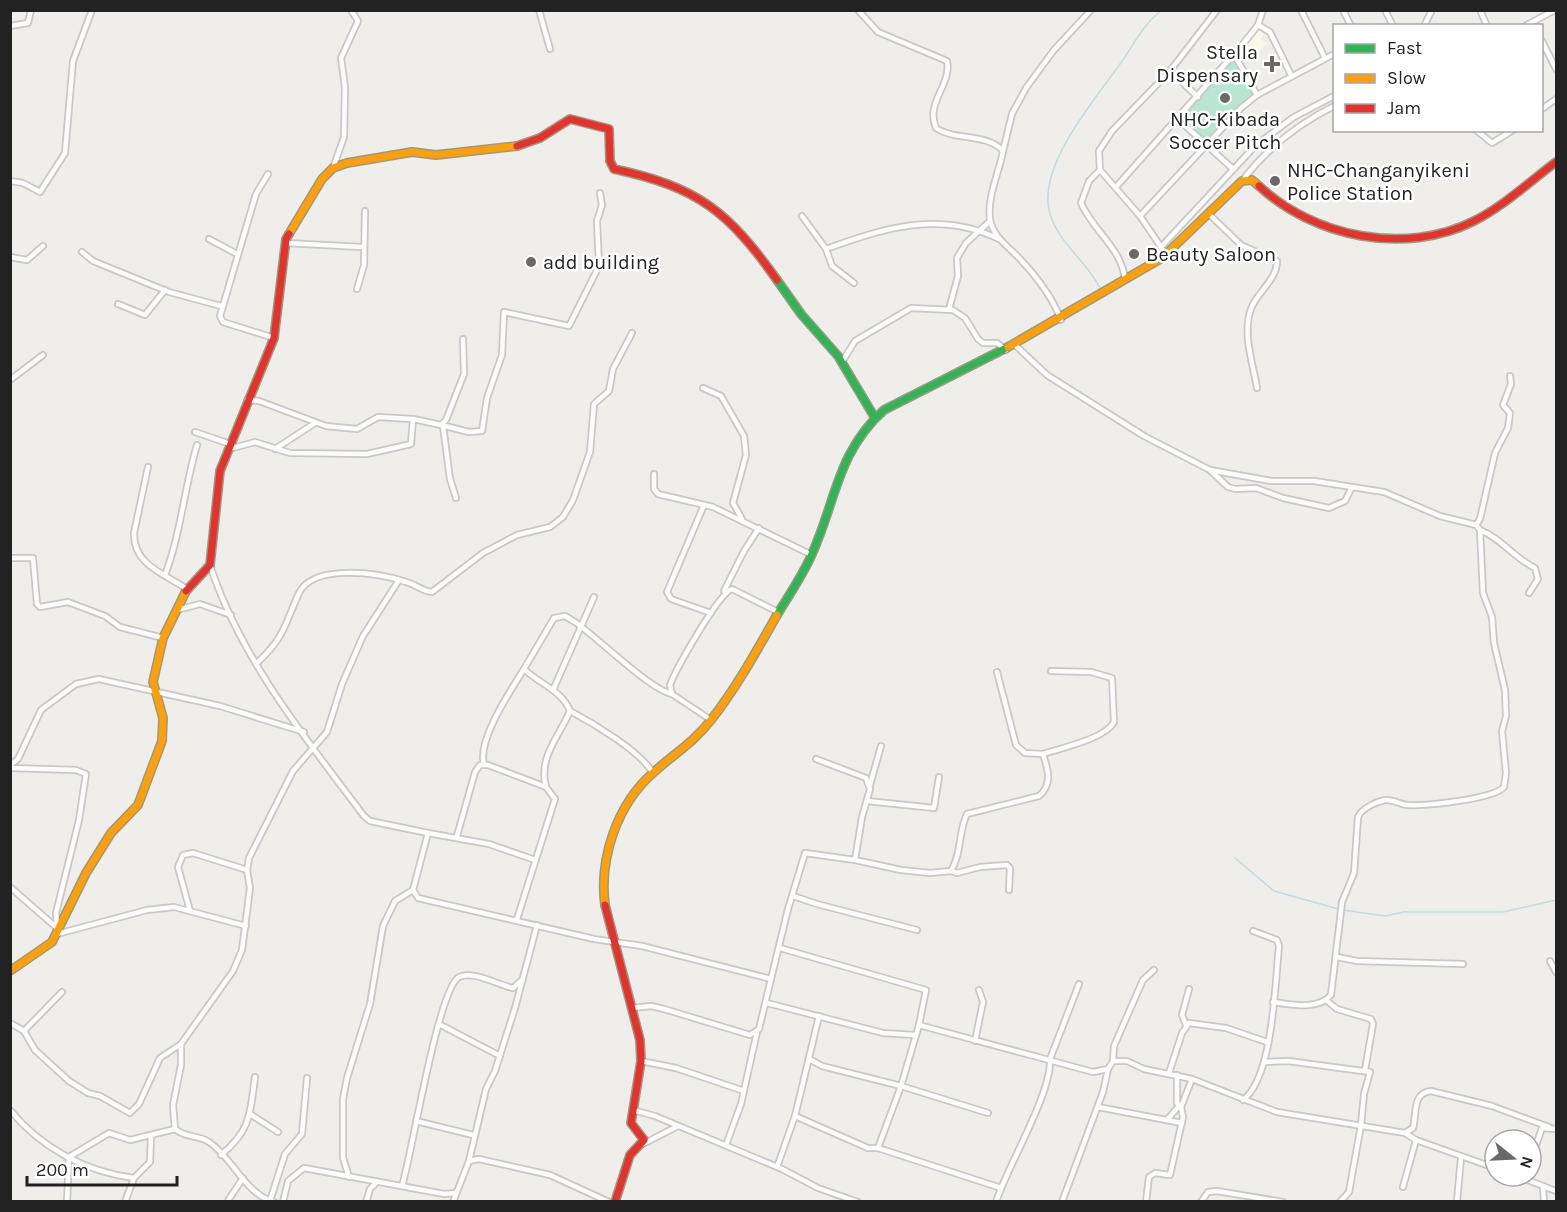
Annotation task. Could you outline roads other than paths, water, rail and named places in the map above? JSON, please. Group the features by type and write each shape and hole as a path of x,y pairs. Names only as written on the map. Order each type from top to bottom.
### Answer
{"street":[{"path":"10,26 28,23 31,10"},
{"path":"10,181 23,183 40,192 64,153 73,61 92,10"},
{"path":"351,10 358,21 341,58 345,87 344,137 333,168 316,189 286,243 274,338 247,400 232,447 220,471 210,565 219,592 283,706 367,820 489,843 535,860"},
{"path":"539,10 550,49"},
{"path":"858,10 878,32 947,62 948,70 933,110 936,128 950,135 996,144 1003,151"},
{"path":"1061,320 1054,302 1043,286 1000,239 990,221 993,189 1012,114 1026,88 1054,50 1091,10"},
{"path":"1164,256 1161,247 1140,216 1100,171 1098,155 1104,141 1170,72 1217,10"},
{"path":"1116,187 1258,26 1263,10"},
{"path":"1301,10 1325,58"},
{"path":"1343,10 1350,24"},
{"path":"1385,10 1392,24"},
{"path":"1425,24 1432,10"},
{"path":"1480,10 1486,24"},
{"path":"1534,24 1555,10"},
{"path":"1258,26 1270,32 1291,75"},
{"path":"1543,43 1557,69"},
{"path":"1234,54 1257,94"},
{"path":"1140,216 1206,144 1257,94 1333,55"},
{"path":"1170,72 1197,97"},
{"path":"1161,247 1233,169 1275,130 1333,97"},
{"path":"1543,108 1557,99"},
{"path":"643,1144 644,1136 633,1128 633,1110 641,1061 640,1040 604,900 602,882 606,854 622,812 652,773 683,751 711,720 778,612 812,555 845,459 875,418 898,402 1006,350 1061,320 1164,256 1242,181 1258,159 1280,141 1333,107"},
{"path":"1177,118 1233,169"},
{"path":"333,168 412,152 436,154 521,146 540,138 570,119 609,129 610,161 614,169 645,176 687,190 720,214 778,279 802,315 842,362 875,418"},
{"path":"1478,132 1492,144 1510,132"},
{"path":"1242,181 1252,180 1285,207 1311,220 1350,233 1392,238 1443,234 1463,226 1557,162"},
{"path":"1100,171 1089,181 1081,203 1089,218 1114,248 1125,282"},
{"path":"268,174 256,194 221,306 220,318 223,322 274,338"},
{"path":"247,400 288,411 315,423 357,429 378,417 412,419 469,432 482,431 487,398 502,355 506,311 569,326 600,264 597,221 602,205 600,193"},
{"path":"357,290 364,265 362,247 365,211"},
{"path":"1209,214 1241,245 1277,261 1272,276 1254,300 1250,312 1250,353 1257,388"},
{"path":"802,216 826,249 832,266 854,283"},
{"path":"950,309 958,276 957,258 966,243 990,221"},
{"path":"826,249 861,236 918,223 960,224 1000,239"},
{"path":"209,239 237,254"},
{"path":"286,243 362,247"},
{"path":"10,258 27,260 43,246"},
{"path":"82,252 99,264 165,290 221,306"},
{"path":"118,304 145,315 165,290"},
{"path":"842,362 855,341 900,312 911,308 950,309 965,318 983,343 997,344 1006,350"},
{"path":"257,663 279,641 302,587 313,579 337,573 399,580 432,592 483,553 517,535 550,527 563,517 573,500 590,452 594,404 609,391 616,362 632,333"},
{"path":"456,498 446,456 442,425 463,378 463,339"},
{"path":"1015,345 1054,379 1144,436 1210,470 1275,481 1314,481 1384,492 1440,516 1476,525 1480,530 1494,536 1514,557 1535,568 1538,579 1530,594"},
{"path":"10,380 43,355"},
{"path":"1476,525 1480,519 1495,453 1510,422 1510,413 1503,405 1511,384 1510,376"},
{"path":"703,388 721,396 744,436 746,455 733,503 742,519"},
{"path":"195,432 232,447 255,442 290,453 339,454 385,451 390,447 411,444 412,419"},
{"path":"275,449 315,423"},
{"path":"165,575 177,543 188,476 197,445"},
{"path":"148,467 133,537 145,563 187,589"},
{"path":"1210,470 1218,480 1235,489 1256,488 1283,498 1329,508 1345,501 1353,487"},
{"path":"654,474 654,489 658,494 742,519 812,555"},
{"path":"704,506 667,592 671,599 711,613"},
{"path":"672,694 670,685 672,680 724,591 744,550 759,528"},
{"path":"1273,1002 1308,1005 1326,1000 1331,995 1342,902 1354,876 1361,812 1386,800 1405,805 1425,806 1485,797 1504,787 1506,773 1502,731 1506,716 1505,690 1494,643 1492,617 1483,593 1480,530"},
{"path":"10,558 33,558 37,604 40,607 68,602 105,616 122,627 163,638"},
{"path":"10,971 49,946 111,833 138,806 162,741 163,718 154,692 153,678 163,638 187,589 210,565"},
{"path":"10,1023 24,1031 35,1050 65,1078 88,1093 100,1096 130,1113 139,1104 160,1058 181,1044 233,971 242,950 246,926 250,888 247,870 249,858 293,771 327,732 342,684 363,636 399,580"},
{"path":"724,591 736,590 778,612"},
{"path":"554,690 571,645 582,627 594,597"},
{"path":"175,611 200,604 231,615"},
{"path":"484,764 482,750 507,695 554,618 565,616 582,627 652,683 711,720"},
{"path":"524,669 535,680 554,690 567,704 570,711 621,743 649,767 652,773"},
{"path":"997,672 1016,745 1025,753 1043,754 1104,732 1114,722 1112,678 1091,672 1051,671"},
{"path":"10,767 18,759 40,710 76,684 99,679 220,706 304,732"},
{"path":"517,919 555,799 546,787 543,775 549,747 570,711"},
{"path":"855,860 870,785 881,746"},
{"path":"951,871 958,859 961,828 967,814 1016,803 1043,792 1049,770 1043,754"},
{"path":"18,759 24,769"},
{"path":"816,759 867,778 870,785"},
{"path":"484,764 546,787"},
{"path":"457,836 475,771 484,764"},
{"path":"10,767 76,770 86,774 79,820 56,913 57,931"},
{"path":"867,801 934,808 939,777"},
{"path":"348,1177 344,1158 343,1099 346,1078 370,1001 383,926 395,902 413,890 428,832"},
{"path":"190,911 178,867 183,855 190,853 247,870"},
{"path":"726,1145 744,1091 757,1031 767,1003 805,853 930,873 951,871 957,873 985,866 1007,865 1010,868 1009,890"},
{"path":"10,887 57,931"},
{"path":"413,890 418,898 614,943 664,951 771,980"},
{"path":"793,896 917,930"},
{"path":"57,931 147,910 174,907 246,926"},
{"path":"453,1202 469,1161 473,1135 486,1089 500,1056 537,925"},
{"path":"1250,1103 1251,1094 1265,1062 1279,946 1277,940 1253,931"},
{"path":"780,948 926,990 919,1025 914,1035 901,1086 878,1148"},
{"path":"1337,957 1357,961 1463,964"},
{"path":"1550,961 1557,972"},
{"path":"1062,1202 1098,1107 1108,1068 1113,1061 1114,1047 1143,980 1154,970"},
{"path":"402,1186 447,995 457,978 469,975 513,988 521,981"},
{"path":"996,1202 1000,1188 1039,1102 1051,1068 1050,1059 1079,984"},
{"path":"1169,1073 1186,1025 1182,1015 1189,989"},
{"path":"975,1041 983,1002 980,990"},
{"path":"24,1031 62,992"},
{"path":"1326,1000 1337,1009 1371,1019 1373,1024 1361,1125 1349,1192 1340,1202"},
{"path":"767,1003 883,1034 914,1035"},
{"path":"632,1008 651,1006 750,1035 757,1031"},
{"path":"777,1167 795,1116 819,1016"},
{"path":"1186,1025 1193,1022 1215,1026 1268,1042"},
{"path":"439,1024 500,1056"},
{"path":"919,1025 1093,1072 1108,1068"},
{"path":"175,1129 173,1105 181,1065 181,1044"},
{"path":"809,1059 822,1066 901,1086 988,1113"},
{"path":"641,1061 676,1068 744,1091"},
{"path":"1113,1061 1127,1061 1144,1069 1192,1079 1276,1112 1405,1133 1416,1140 1483,1164"},
{"path":"1265,1062 1288,1061 1367,1071"},
{"path":"1146,1202 1149,1177 1155,1173 1170,1175 1182,1123 1177,1075"},
{"path":"221,1155 242,1135 250,1114 255,1077"},
{"path":"69,1157 111,1132 130,1140 175,1129 189,1137 208,1140 253,1190 272,1201 285,1154 302,1134 307,1078"},
{"path":"1167,1120 1180,1107 1192,1079"},
{"path":"1405,1133 1413,1128 1418,1097 1424,1092 1437,1092 1492,1106 1533,1123 1556,1127"},
{"path":"1243,1100 1251,1094"},
{"path":"1098,1107 1182,1123"},
{"path":"10,1110 27,1130 69,1157 107,1174 134,1178"},
{"path":"633,1110 726,1145 818,1188 858,1202"},
{"path":"250,1114 278,1132"},
{"path":"795,1116 868,1148 878,1148 1000,1188"},
{"path":"416,1121 473,1135"},
{"path":"1533,1123 1536,1128"},
{"path":"615,1202 630,1155 643,1144 678,1126"},
{"path":"1543,1130 1549,1127"},
{"path":"125,1202 134,1178 149,1164 152,1135"},
{"path":"1403,1186 1416,1140"},
{"path":"67,1202 69,1157"},
{"path":"1457,1202 1461,1157"},
{"path":"469,1161 479,1159 550,1174 609,1202"},
{"path":"283,1202 288,1181 304,1168 444,1194 456,1193"},
{"path":"227,1202 243,1178"},
{"path":"364,1180 370,1189"},
{"path":"366,1202 370,1189 377,1182"},
{"path":"1544,1202 1544,1186 1557,1191"},
{"path":"1201,1202 1208,1192 1217,1191 1283,1202"}],"waterway":[{"path":"1101,290 1054,225 1048,196 1051,176 1070,135 1083,115 1144,29 1162,10"},
{"path":"1235,858 1274,891 1342,910 1385,916 1404,912 1503,912 1556,900"}],"place":[{"name":"Stella Dispensary","path":"1272,64"},
{"name":"NHC-Kibada Soccer Pitch","path":"1225,98"},
{"name":"NHC-Changanyikeni Police Station","path":"1275,181"},
{"name":"Beauty Saloon","path":"1134,254"},
{"name":"add building","path":"531,262"}]}
